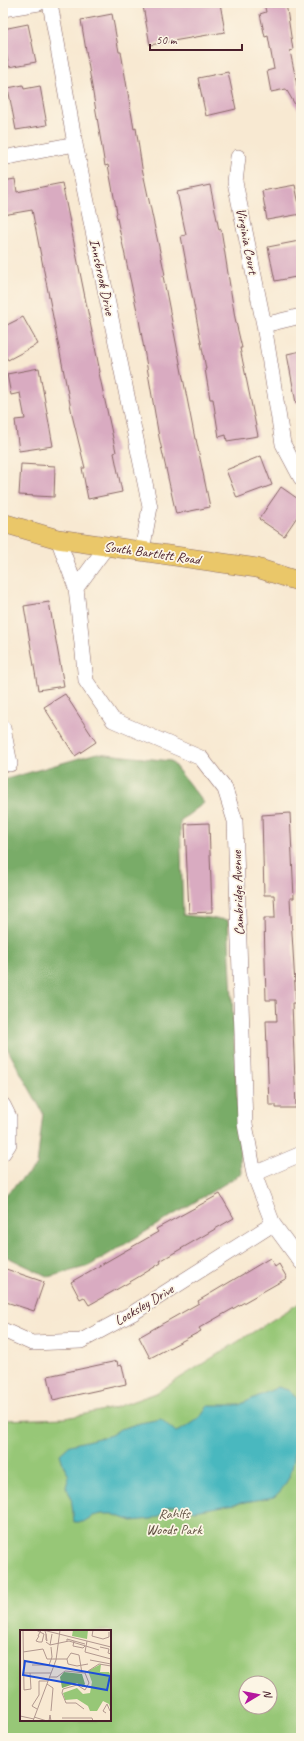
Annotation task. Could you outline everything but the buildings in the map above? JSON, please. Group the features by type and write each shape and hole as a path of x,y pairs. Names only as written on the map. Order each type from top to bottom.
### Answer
{"main road":[{"name":"South Bartlett Road","path":"3,523 58,539 257,568 301,582"}],"street":[{"path":"3,9 39,3"},
{"name":"Innsbrook Drive","path":"50,3 75,144 150,508 142,551"},
{"path":"3,158 75,144"},
{"name":"Virginia Court","path":"238,157 235,182 264,325 283,444 301,478"},
{"path":"264,325 301,316"},
{"name":"Cambridge Avenue","path":"58,539 76,588 86,681 113,720 201,758 225,789 235,821 245,1124 254,1174 273,1224 301,1262"},
{"path":"76,588 107,546"},
{"path":"3,728 10,764"},
{"path":"3,1105 9,1117 9,1144 3,1152"},
{"path":"254,1174 301,1154"},
{"name":"Locksley Drive","path":"3,1330 32,1343 81,1341 133,1313 273,1224"}],"green space":[{"path":"97,753 171,761 204,803 180,821 183,915 228,920 241,1174 89,1266 49,1277 3,1255 3,1197 37,1165 43,1113 3,1041 3,780"},
{"name":"Rahlfs Woods Park","path":"301,1302 301,1738 3,1738 3,1420 66,1418 114,1408 156,1393"}],"water":[{"path":"278,1387 288,1390 301,1402 301,1430 296,1433 294,1459 289,1476 280,1491 274,1497 195,1511 176,1505 167,1507 161,1515 152,1519 132,1521 112,1514 102,1514 93,1516 83,1522 74,1522 71,1497 66,1487 69,1476 64,1467 60,1454 70,1445 111,1435 120,1429 140,1423 161,1419 176,1432 202,1415 208,1405 239,1405"}]}
